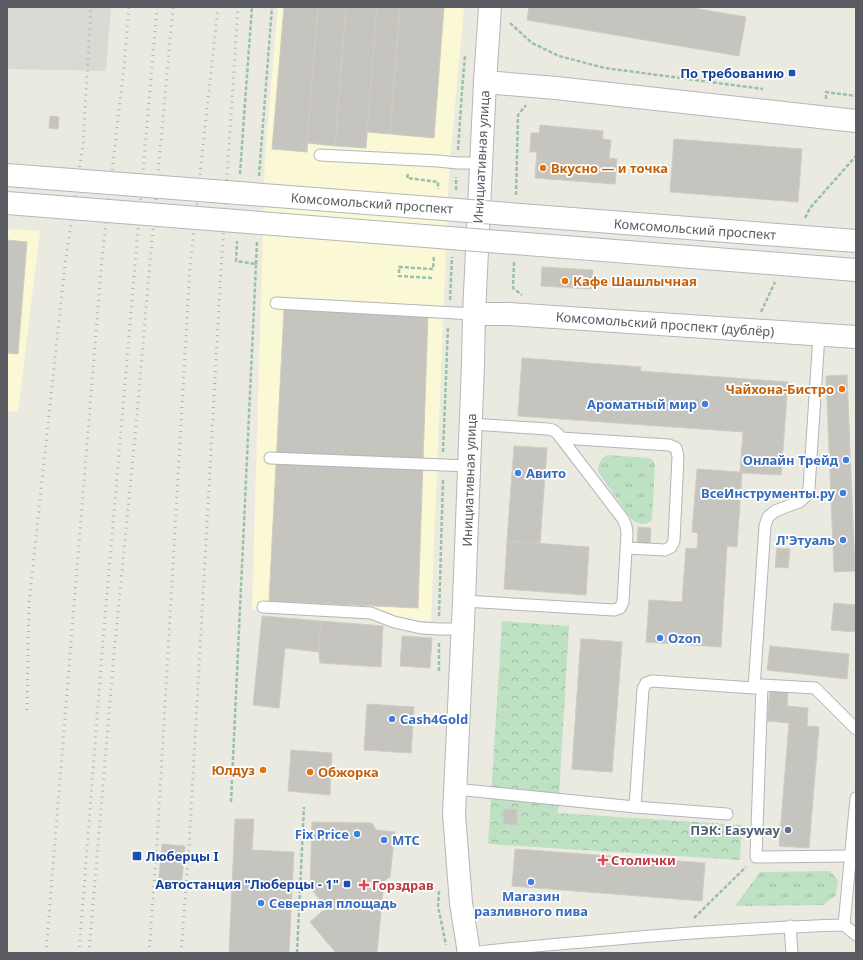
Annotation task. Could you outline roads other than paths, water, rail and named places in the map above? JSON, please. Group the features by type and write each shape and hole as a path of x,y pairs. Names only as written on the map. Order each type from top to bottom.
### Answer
{"main road":[{"name":"Инициативная улица","path":"470,953 461,903 454,814 463,629 474,314 490,7"},
{"path":"485,82 556,88 856,121"},
{"name":"Комсомольский проспект","path":"7,175 856,242"},
{"name":"Комсомольский проспект","path":"7,203 856,270"},
{"name":"Комсомольский проспект (дублёр)","path":"474,314 509,314 856,337"}],"lane":[{"path":"320,155 481,163"},
{"path":"276,303 474,314"},
{"path":"635,808 643,689 646,683 652,681 754,688 765,526 768,517 775,511 799,502 806,496 809,488 819,335"},
{"path":"464,601 614,610 620,608 624,602 627,548 627,533 623,519 558,434 553,430 471,424"},
{"path":"561,438 669,445 676,448 678,456 674,541 671,547 665,550 627,548"},
{"path":"270,458 469,466"},
{"path":"263,607 371,614 394,622 420,628 463,629"},
{"path":"851,856 756,857 762,685 815,688 856,728"},
{"path":"455,789 635,808 728,814"},
{"path":"844,925 856,798"},
{"path":"473,953 678,934 790,926 844,925 856,935"},
{"path":"790,926 792,953"}],"railway":[{"path":"27,710 29,603 65,264 83,145 91,7"},
{"path":"46,953 102,258 124,66 129,7"},
{"path":"79,953 102,653 157,7"},
{"path":"89,953 114,654 136,426 173,7"},
{"path":"149,953 157,843 190,267 218,7"},
{"path":"181,953 189,847 221,270 238,7"}],"place":[{"name":"По требованию","path":"792,73"},
{"name":"Вкусно — и точка","path":"543,168"},
{"name":"Кафе Шашлычная","path":"565,281"},
{"name":"Чайхона-Бистро","path":"842,389"},
{"name":"Ароматный мир","path":"705,404"},
{"name":"Онлайн Трейд","path":"846,460"},
{"name":"Авито","path":"518,473"},
{"name":"ВсеИнструменты.ру","path":"843,493"},
{"name":"Л'Этуаль","path":"843,540"},
{"name":"Ozon","path":"660,638"},
{"name":"Cash4Gold","path":"392,719"},
{"name":"Юлдуз","path":"263,770"},
{"name":"Обжорка","path":"310,772"},
{"name":"ПЭК: Easyway","path":"788,830"},
{"name":"Fix Price","path":"357,834"},
{"name":"МТС","path":"384,840"},
{"name":"Люберцы I","path":"137,856"},
{"name":"Столички","path":"603,860"},
{"name":"Магазин разливного пива","path":"531,882"},
{"name":"Автостанция \"Люберцы - 1\"","path":"347,884"},
{"name":"Горздрав","path":"364,885"},
{"name":"Северная площадь","path":"261,903"}]}
